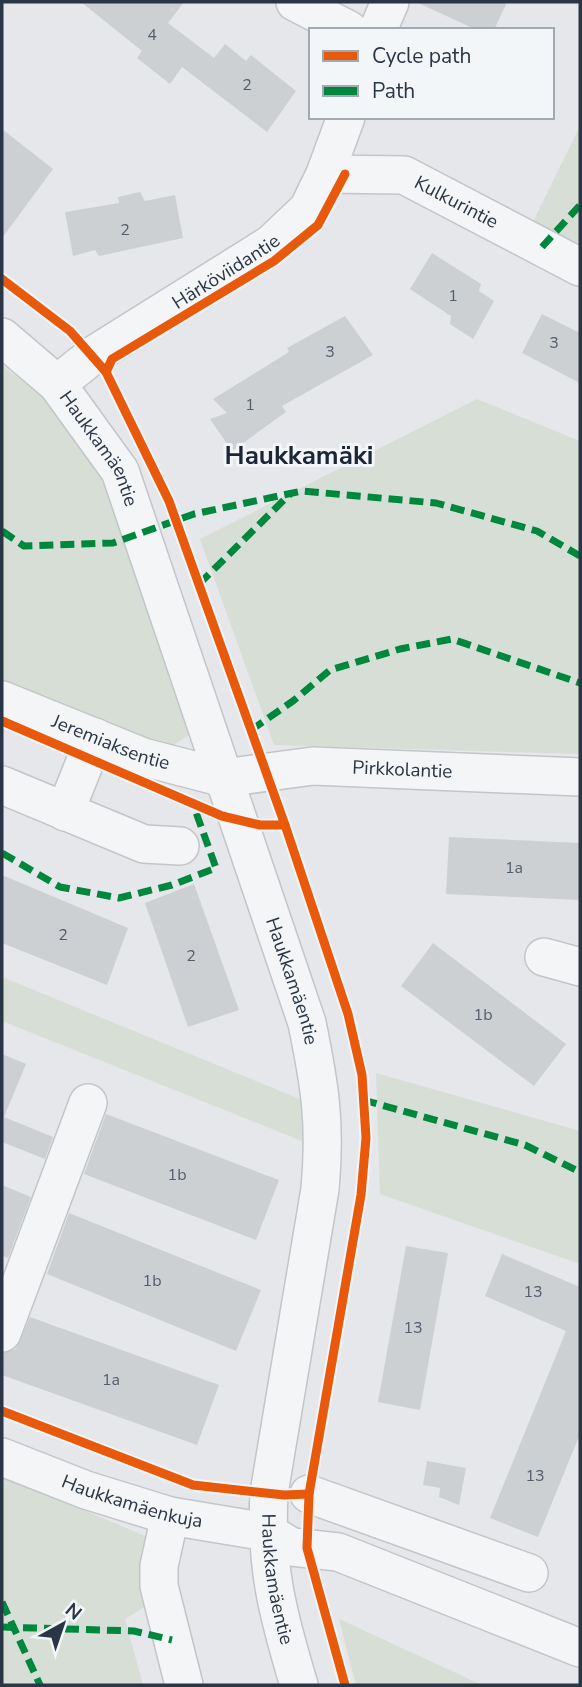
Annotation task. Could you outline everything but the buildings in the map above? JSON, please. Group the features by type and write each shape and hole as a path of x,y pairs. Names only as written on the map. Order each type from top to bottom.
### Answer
{"street":[{"path":"295,2 345,28"},
{"path":"379,28 390,2"},
{"name":"Härköviidantie","path":"57,384 92,356 271,244 308,209 325,174 345,119"},
{"name":"Kulkurintie","path":"325,174 404,175 580,267"},
{"name":"Haukkamäentie","path":"2,337 57,384 120,471 307,1023 321,1089 325,1139 320,1189 269,1493 267,1532 274,1600 299,1685"},
{"name":"Jeremiaksentie","path":"2,700 144,757 224,779"},
{"path":"65,812 95,737"},
{"name":"Pirkkolantie","path":"224,779 313,766 580,777"},
{"path":"2,785 144,844 180,846"},
{"path":"544,957 580,967"},
{"path":"2,1333 88,1103"},
{"name":"Haukkamäenkuja","path":"2,1457 86,1490 170,1516 267,1532 292,1547 338,1552 580,1648"},
{"path":"309,1494 529,1573"},
{"path":"170,1516 159,1566 159,1587 184,1685"}],"shaded area":[{"path":"580,126 580,246 532,224"},
{"path":"2,365 44,398 102,477 189,735 164,751 2,683"},
{"path":"477,399 580,441 580,754 274,745 200,539"},
{"path":"2,977 307,1102 307,1143 2,1021"},
{"path":"376,1073 580,1131 580,1264 380,1194"},
{"path":"2,1476 150,1538 146,1606 125,1619 143,1685 2,1685"},
{"path":"339,1619 482,1685 356,1685"}],"marked path":[{"path":"542,247 580,205"},
{"path":"2,531 24,546 113,543 194,514 302,491 436,503 537,531 580,556"},
{"path":"199,584 291,493"},
{"path":"251,730 293,701 330,670 400,649 452,639 580,683"},
{"path":"2,853 60,887 119,898 172,885 216,868 193,804"},
{"path":"363,1100 525,1145 580,1172"},
{"path":"2,1602 40,1685"},
{"path":"2,1627 134,1631 172,1640"}],"cycle path":[{"path":"106,372 112,359 274,261 318,225 345,174"},
{"path":"2,279 70,331 106,372 169,501 285,825 348,1014 362,1075 366,1138 361,1195 309,1494 307,1548 345,1685"},
{"path":"2,721 222,816 260,825 285,825"},
{"path":"2,1411 193,1485 284,1495 309,1494"}],"district":[{"name":"Haukkamäki","path":"299,455"}]}
